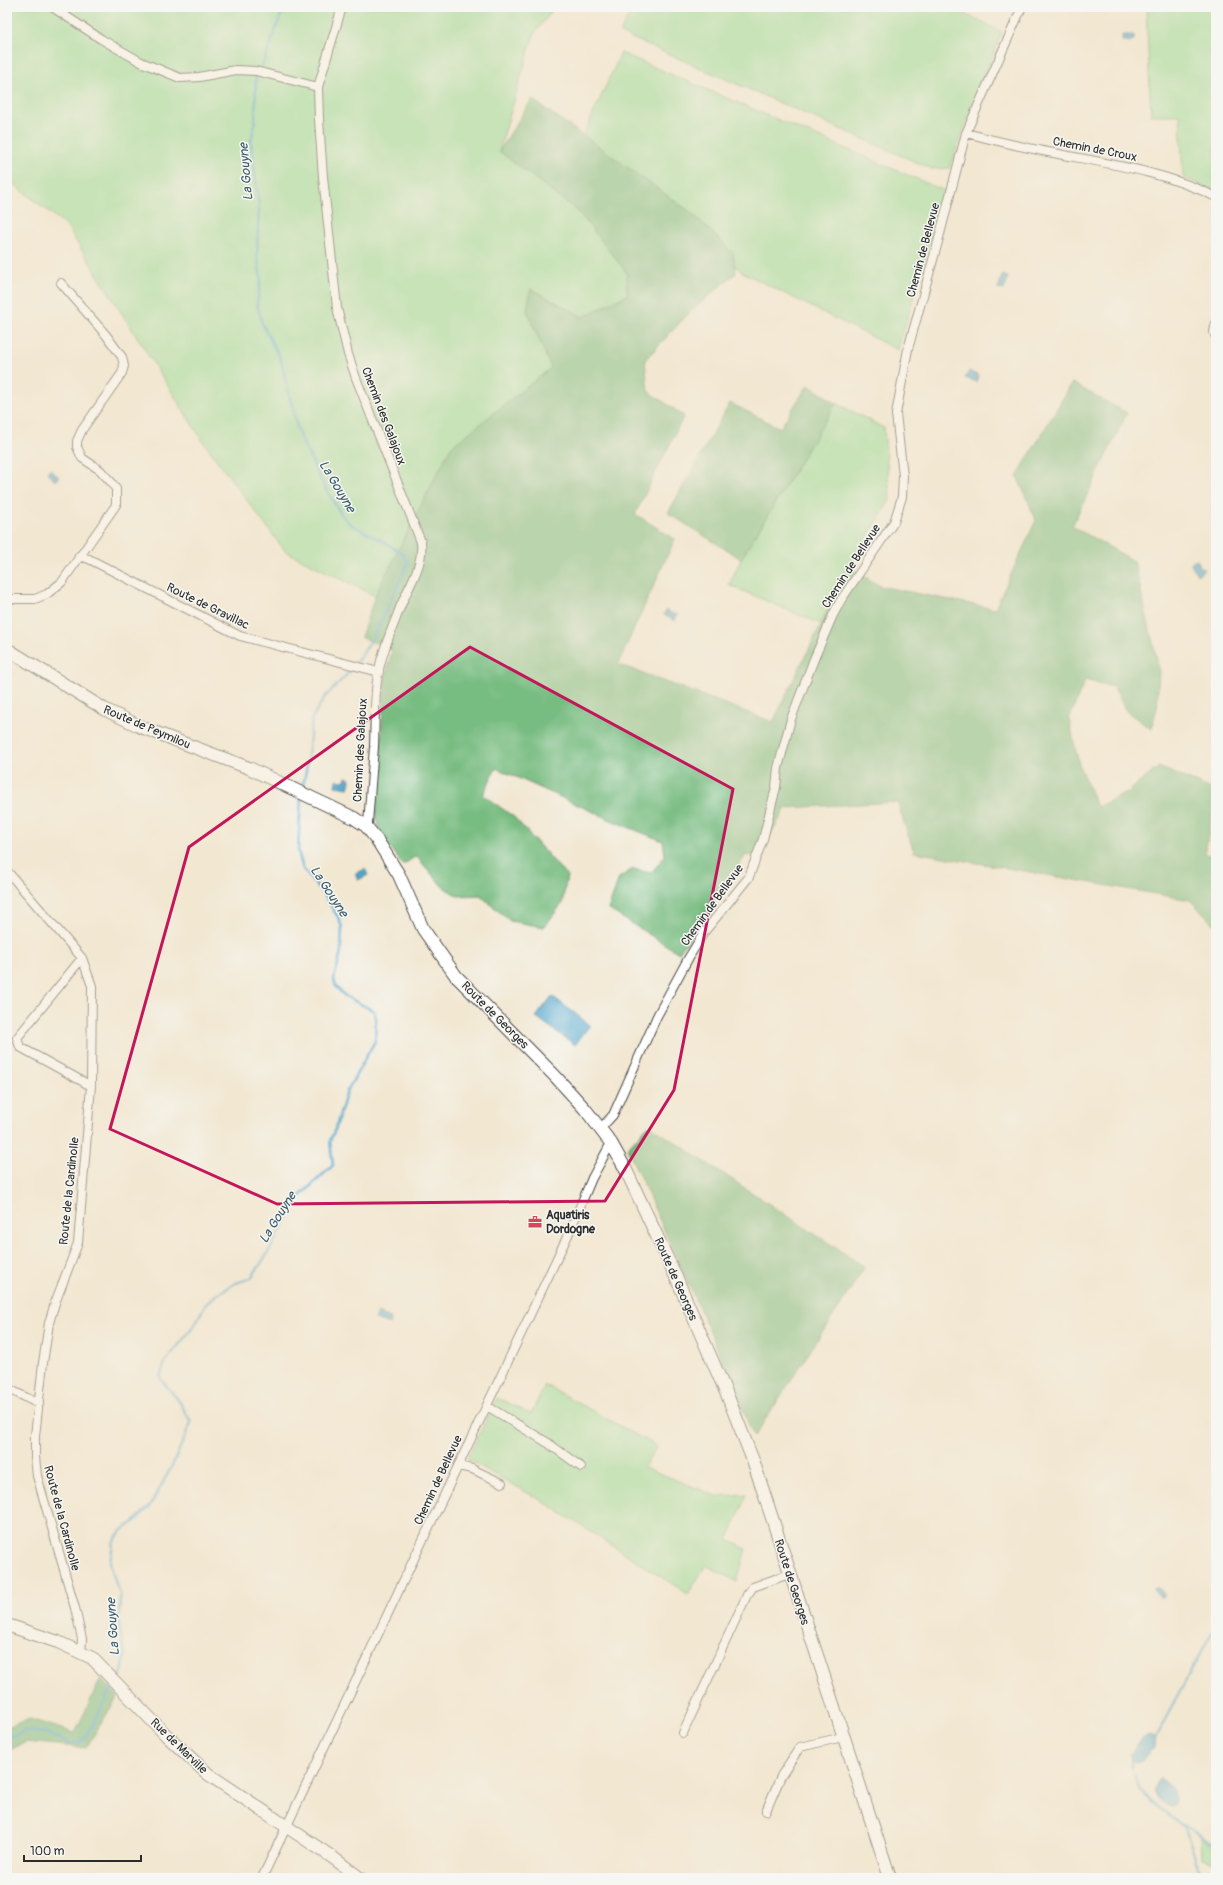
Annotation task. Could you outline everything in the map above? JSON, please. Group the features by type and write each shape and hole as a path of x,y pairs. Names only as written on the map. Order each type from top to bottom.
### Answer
{"street":[{"path":"52,7 114,47 141,62 180,78 199,78 236,70 259,72 318,87"},
{"name":"Chemin des Galajoux","path":"342,7 318,87 323,177 337,308 348,354 356,378 421,542 422,550 419,566 399,608 383,653 379,672 376,694 374,746 368,823 366,826"},
{"name":"Chemin de Bellevue","path":"601,1128 614,1115 657,1016 686,963 705,931 749,877 763,839 776,787 783,748 791,719 811,666 833,615 853,580 894,522 899,510 903,486 896,414 902,375 966,133 1022,7"},
{"name":"Chemin de Croux","path":"966,133 1042,151 1099,161 1157,174 1197,188 1216,197"},
{"path":"7,599 35,599 48,594 62,582 114,508 116,497 116,490 106,476 82,458 77,447 77,441 82,430 122,374 124,366 122,356 61,283"},
{"path":"1216,322 1214,332 1216,337"},
{"name":"Route de Gravillac","path":"79,556 89,559 240,636 379,672"},
{"name":"Route de Peymilou","path":"7,649 104,710 141,727 249,768 294,789"},
{"name":"Route de Georges","path":"294,789 354,818 366,826 377,840 399,875 423,929 456,976 555,1076 601,1128 625,1168 677,1279 728,1397 754,1463 789,1574 890,1878"},
{"name":"Route de la Cardinolle","path":"7,871 82,958 92,986 91,1086 78,1244 55,1303 49,1323 39,1404 35,1457 37,1476 75,1608 82,1639 82,1652"},
{"path":"82,958 17,1038 20,1046 91,1086"},
{"name":"Chemin de Bellevue","path":"262,1878 568,1235 592,1178 611,1143"},
{"path":"7,1388 39,1404"},
{"path":"487,1406 548,1443 581,1467"},
{"path":"458,1466 472,1469 502,1483"},
{"path":"684,1732 747,1595 753,1587 789,1574"},
{"name":"Rue de Marville","path":"7,1625 58,1642 92,1658 167,1736 208,1774 332,1857 360,1878"},
{"path":"766,1811 781,1776 800,1747 843,1737"}],"highlighted area":[{"path":"470,647 733,789 674,1090 605,1201 277,1204 110,1129 189,847"}],"green space":[{"path":"7,7 555,7 534,34 499,151 578,211 627,273 627,295 583,317 531,289 527,310 551,368 451,447 375,596 285,551 204,443 66,225 7,179"},
{"path":"633,7 950,7 1002,32 949,168 932,169 620,33"},
{"path":"1146,7 1216,7 1215,192 1183,177 1180,115 1151,115"},
{"path":"621,53 945,191 898,350 742,272 735,266 733,253 693,214 583,136"},
{"path":"532,99 693,214 733,253 736,273 691,311 645,360 648,391 684,416 635,514 675,539 618,664 773,722 849,567 880,586 995,609 1036,520 1017,476 1072,383 1127,413 1072,526 1134,561 1159,669 1157,708 1151,729 1126,711 1114,687 1085,680 1069,719 1079,765 1097,807 1128,792 1159,767 1216,791 1205,854 1216,856 1216,926 1190,900 914,852 897,802 786,808 758,856 746,855 679,953 608,909 619,878 633,869 651,873 665,856 663,841 620,824 496,768 483,795 514,817 567,876 562,904 544,927 510,921 480,895 458,896 443,887 416,856 403,865 380,835 376,816 385,679 392,650 361,637 375,596 451,447 551,368 527,310 531,289 583,317 627,295 627,273 578,211 499,151"},
{"path":"808,385 836,403 741,559 668,513 730,403 780,428"},
{"path":"836,403 884,428 890,500 849,567 821,624 729,585 741,559"},
{"path":"649,1125 865,1267 754,1437 715,1343 627,1148"},
{"path":"545,1385 657,1446 644,1467 716,1496 747,1494 728,1539 746,1549 737,1582 706,1565 688,1594 544,1502 467,1459 497,1398 531,1414"},
{"path":"101,1678 118,1696 86,1748 27,1742 7,1751 7,1727 30,1719 75,1733"},
{"path":"1201,1835 1216,1844 1216,1867 1214,1863 1202,1858"}],"water":[{"path":"1122,35 1134,35 1134,40 1128,42 1122,41"},
{"path":"1002,275 1008,277 1004,290 998,289"},
{"path":"969,371 979,376 977,382 965,378"},
{"path":"50,469 59,477 55,481 47,472"},
{"path":"1197,560 1199,562 1199,566 1205,569 1199,574 1197,574 1191,565 1192,561"},
{"path":"666,610 675,615 677,614 675,621 664,615"},
{"path":"346,777 350,779 349,788 335,786 336,780 344,781"},
{"path":"365,869 368,875 358,880 355,874"},
{"path":"552,996 590,1025 575,1045 536,1017"},
{"path":"378,1313 391,1318 389,1324 375,1319"},
{"path":"1157,1586 1165,1595 1161,1598 1153,1589"},
{"path":"1150,1735 1156,1737 1155,1748 1141,1761 1131,1760 1130,1754 1141,1740"},
{"path":"1160,1778 1172,1788 1175,1804 1171,1807 1160,1801 1154,1790"}],"waterway":[{"name":"La Gouyne","path":"284,7 263,64 256,77 255,123 251,141 259,207 257,254 261,278 257,304 262,323 281,360 299,435 324,486 341,514 350,524 383,541 403,554 408,563 381,622 369,644 352,669 325,697 312,718 306,771 302,790"},
{"name":"La Gouyne","path":"117,1680 122,1672 125,1655 119,1626 120,1594 110,1563 113,1543 120,1532 134,1522 150,1506 173,1464 191,1422 179,1401 160,1378 165,1362 194,1326 205,1305 216,1295 236,1283 251,1278 268,1253 300,1196 333,1165 330,1141 347,1091 375,1041 376,1018 374,1011 345,996 336,987 334,979 341,952 342,927 338,917 324,894 303,869 298,851 301,797"},
{"path":"1155,1738 1216,1625"},
{"name":"La Gouyne","path":"7,1738 26,1731 46,1733 69,1743 81,1743 95,1721 113,1685"},
{"path":"1132,1768 1131,1760 1133,1758"},
{"path":"1134,1774 1139,1789 1154,1804 1184,1825 1202,1878"},
{"path":"1185,1825 1216,1846"}],"place":[{"name":"Aquatiris Dordogne","path":"535,1222"}]}
